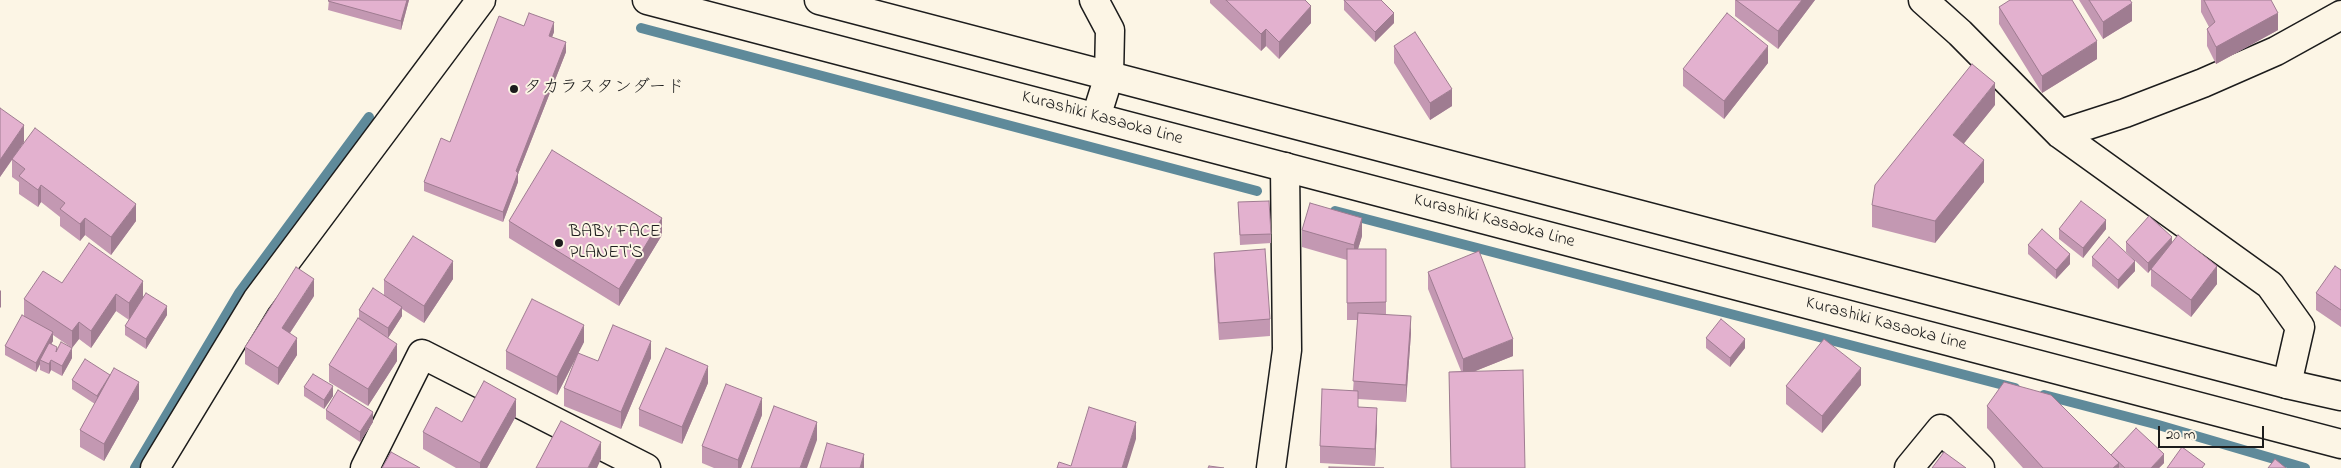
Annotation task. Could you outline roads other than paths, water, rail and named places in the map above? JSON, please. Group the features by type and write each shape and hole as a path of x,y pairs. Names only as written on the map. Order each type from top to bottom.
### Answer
{"main road":[{"path":"155,468 257,300 481,0"},
{"name":"Kurashiki Kasaoka Line","path":"647,0 2341,444"},
{"path":"819,0 2287,384 2341,396"},
{"path":"1094,0 1110,30 1108,76 1096,118"},
{"path":"1923,0 1960,33 2060,134 2270,285 2300,327 2287,384"},
{"path":"2060,134 2125,113 2203,83 2276,51 2341,15"},
{"path":"1271,468 1287,350 1285,167"},
{"path":"364,468 422,354 631,464"},
{"path":"1909,468 1941,429 1980,468"}],"waterway":[{"path":"641,28 1257,191"},
{"path":"135,468 239,293 369,117"},
{"path":"1335,211 2015,388"},
{"path":"2044,395 2155,424 2305,468"}],"place":[{"name":"タカラスタンダード","path":"514,89"},
{"name":"BABY FACE PLANET'S","path":"559,243"}]}
